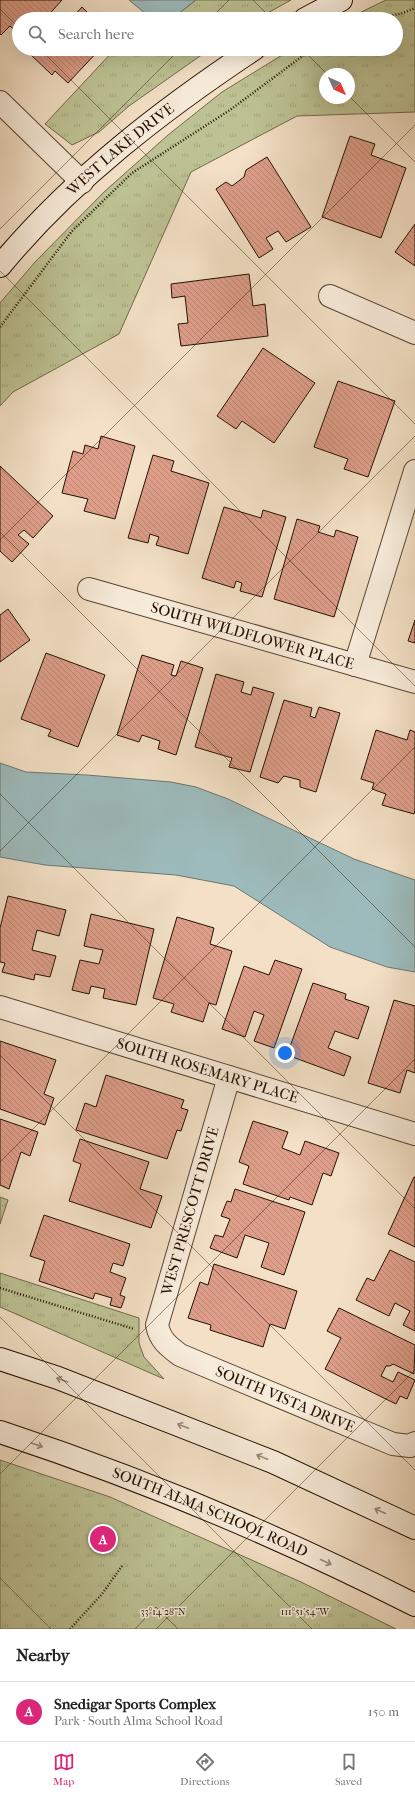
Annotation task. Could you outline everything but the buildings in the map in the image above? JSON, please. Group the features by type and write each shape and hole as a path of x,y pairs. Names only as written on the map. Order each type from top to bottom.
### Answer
{"street":[{"path":"318,12 341,0"},
{"name":"WEST LAKE DRIVE","path":"0,266 38,224 82,182 144,127 244,56"},
{"path":"0,102 82,182"},
{"path":"330,296 415,333"},
{"path":"355,665 415,471"},
{"name":"SOUTH WILDFLOWER PLACE","path":"89,589 415,682"},
{"name":"SOUTH ROSEMARY PLACE","path":"0,1007 415,1134"},
{"name":"WEST PRESCOTT DRIVE","path":"161,1338 157,1325 229,1077"},
{"name":"SOUTH VISTA DRIVE","path":"161,1338 180,1354 246,1382 393,1444 412,1444"},
{"path":"0,1359 58,1378 273,1462 415,1528"},
{"name":"SOUTH ALMA SCHOOL ROAD","path":"0,1432 92,1464 185,1500 264,1533 365,1579 415,1605"}],"path":[{"path":"403,13 415,8"},
{"path":"0,326 72,231 132,173 223,115 303,56"},
{"path":"0,1288 161,1338"},
{"path":"70,1629 102,1594 122,1566"}],"green space":[{"path":"196,0 291,0 270,12 181,12"},
{"path":"386,0 415,0 415,112 297,116 191,172 119,334 13,392 0,406 0,303 35,262 104,192 168,135 222,92 281,56 403,56 403,12 361,12"},
{"path":"108,56 200,56 129,106 99,132 72,145 45,124"},
{"path":"0,1197 8,1200 0,1224"},
{"path":"0,1273 139,1318 139,1343 144,1357 164,1379 0,1307"},
{"path":"0,1460 110,1497 301,1582 396,1629 0,1629"},
{"path":"156,1607 178,1629 135,1629"}],"water":[{"path":"129,0 196,0 181,12 143,12"},
{"path":"0,763 26,772 87,775 171,782 196,787 228,799 354,859 415,880 415,972 387,967 330,947 234,886 176,875 45,865 0,857"}],"place":[{"name":"Snedigar Sports Complex","path":"103,1539"}]}
